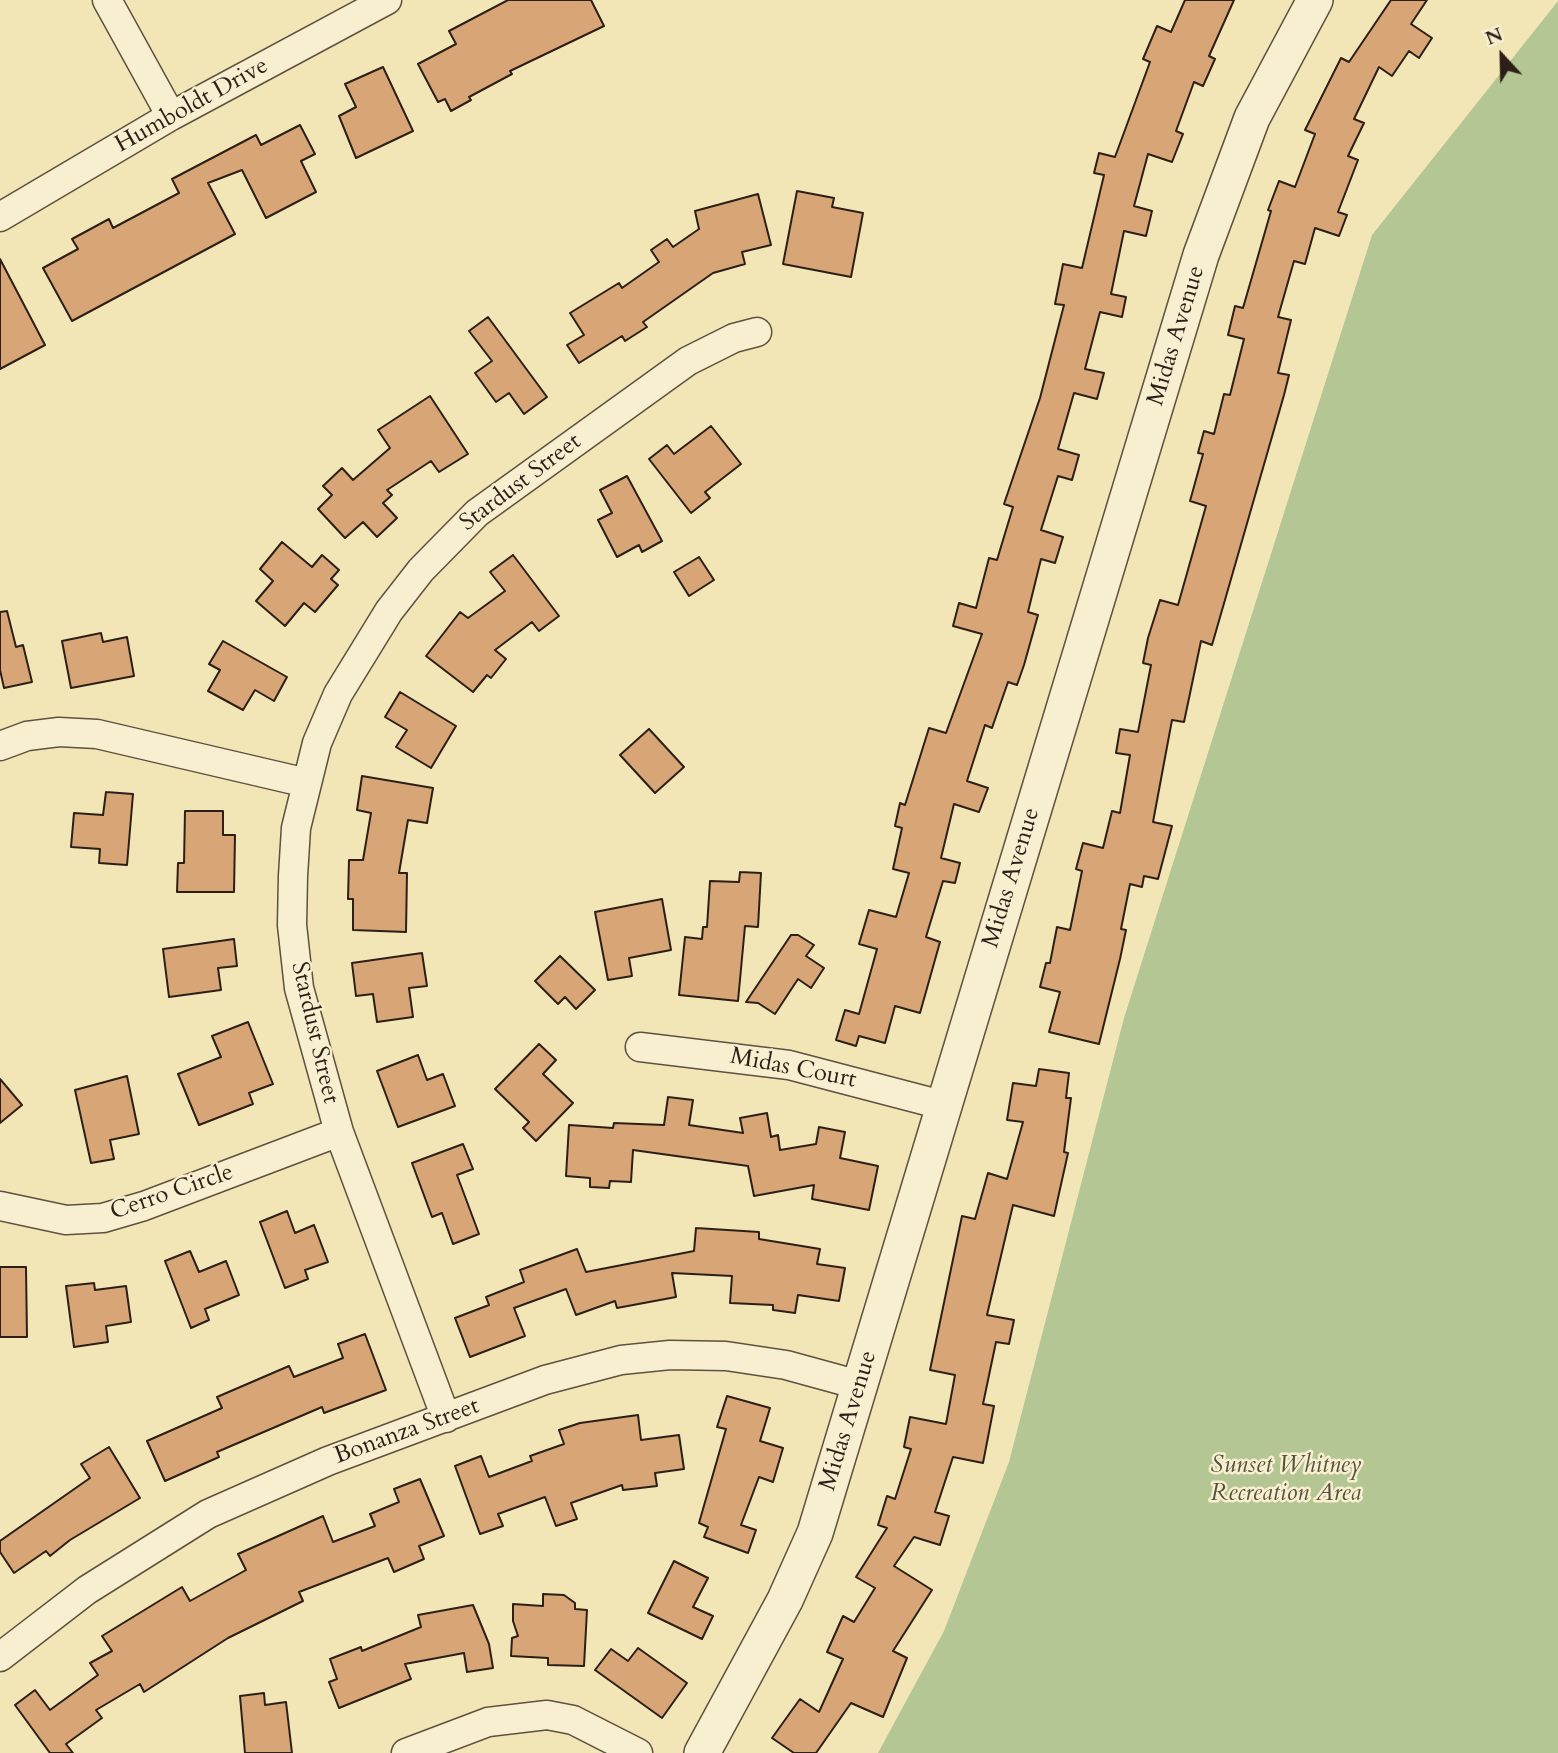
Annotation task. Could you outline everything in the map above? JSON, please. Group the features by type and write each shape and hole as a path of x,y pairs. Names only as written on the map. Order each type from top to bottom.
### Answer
{"street":[{"path":"107,0 171,116"},
{"name":"Humboldt Drive","path":"0,217 171,116 387,0"},
{"name":"Midas Avenue","path":"702,1753 801,1566 823,1507 1220,198 1252,117 1315,0"},
{"name":"Stardust Street","path":"446,1418 339,1132 299,988 292,925 296,828 317,743 338,694 362,651 397,601 452,537 503,492 688,361 734,338 757,332"},
{"path":"0,746 27,736 59,732 97,734 307,783"},
{"name":"Midas Court","path":"640,1047 789,1065 943,1105"},
{"name":"Cerro Circle","path":"0,1206 66,1220 103,1218 144,1206 339,1132"},
{"name":"Bonanza Street","path":"0,1657 87,1590 208,1514 328,1461 545,1380 621,1360 670,1354 726,1356 786,1365 859,1385"},
{"path":"406,1753 488,1722 547,1715 573,1720 638,1753"}],"green space":[{"name":"Sunset Whitney Recreation Area","path":"1558,1 1558,1753 878,1753 944,1631 1009,1462 1124,1018 1372,235"}],"building":[{"path":"508,0 591,0 604,26 510,71 512,74 469,97 471,100 451,111 445,99 438,102 418,64 456,44 449,31"},
{"path":"1185,0 1234,0 1209,56 1215,59 1203,86 1194,82 1176,131 1183,134 1172,162 1148,154 1134,206 1152,211 1146,236 1124,231 1111,294 1126,297 1122,317 1100,312 1085,369 1104,373 1097,399 1074,393 1058,449 1079,455 1072,480 1058,476 1041,530 1063,537 1055,563 1041,559 1028,612 1038,615 1024,665 1017,685 1008,682 992,728 985,725 967,781 988,788 979,812 954,804 941,858 960,863 955,883 943,881 926,937 940,942 920,1013 895,1006 885,1043 859,1036 856,1046 836,1040 845,1010 859,1014 877,949 859,944 869,910 896,917 909,873 893,869 902,828 895,826 900,803 905,805 929,728 946,733 982,634 953,626 959,603 976,608 989,558 997,560 1013,507 1004,504 1040,398 1064,305 1055,304 1063,264 1082,268 1104,175 1094,173 1099,153 1115,157 1150,62 1143,59 1157,26 1171,32"},
{"path":"1391,0 1427,0 1411,24 1432,38 1419,58 1409,51 1392,76 1379,67 1354,119 1364,123 1348,156 1358,160 1338,212 1347,215 1339,236 1315,228 1305,264 1294,261 1278,317 1291,320 1278,373 1289,375 1284,395 1212,645 1201,641 1184,722 1172,720 1153,822 1172,826 1158,879 1144,876 1142,887 1130,884 1121,929 1126,930 1099,1044 1049,1032 1060,992 1040,987 1046,963 1050,963 1057,927 1070,930 1082,871 1076,869 1083,843 1103,848 1112,811 1120,813 1130,755 1116,753 1120,729 1138,732 1151,665 1143,663 1148,638 1160,600 1178,605 1206,506 1190,501 1203,454 1198,453 1204,431 1214,434 1224,394 1230,395 1244,339 1228,335 1235,306 1243,308 1271,211 1268,210 1279,181 1295,187 1315,134 1305,130 1341,58 1349,62"},
{"path":"383,67 413,131 356,158 339,116 356,107 345,84"},
{"path":"300,125 315,154 301,161 316,192 266,218 242,170 208,183 235,234 72,321 43,268 78,249 72,239 109,219 113,228 179,193 172,179 256,135 261,145"},
{"path":"797,191 834,198 832,207 863,213 851,277 783,264"},
{"path":"758,194 771,245 742,252 745,264 713,273 643,322 647,327 625,341 622,336 579,363 567,345 584,335 570,313 619,283 622,288 659,262 651,250 667,239 673,247 699,229 695,211"},
{"path":"0,259 45,345 0,369"},
{"path":"488,317 547,397 524,414 509,393 496,402 475,373 492,361 469,331"},
{"path":"430,396 468,454 439,472 431,461 387,490 392,495 383,503 397,518 377,537 363,522 345,538 318,509 332,495 323,486 342,468 353,480 390,448 378,430"},
{"path":"711,426 741,464 705,492 710,498 691,513 649,459 667,445 674,454"},
{"path":"627,476 662,541 642,552 639,545 617,557 598,520 612,513 600,490"},
{"path":"282,542 312,567 322,555 339,570 331,579 338,585 315,612 304,603 285,626 256,601 273,581 260,569"},
{"path":"513,555 559,616 539,631 532,622 495,650 506,659 491,678 487,675 473,692 426,656 460,612 468,618 505,591 490,572"},
{"path":"699,557 714,580 689,596 674,572"},
{"path":"7,611 16,647 23,645 32,682 4,688 0,670 0,612"},
{"path":"101,633 103,642 127,637 134,676 71,688 62,641"},
{"path":"223,641 287,677 274,701 255,690 243,710 208,691 220,670 209,664"},
{"path":"400,692 456,726 431,768 396,747 407,730 385,717"},
{"path":"649,729 684,767 655,793 620,755"},
{"path":"362,776 433,788 427,823 408,820 399,873 407,873 406,932 353,930 353,899 348,899 349,860 363,860 371,813 357,810"},
{"path":"106,792 133,794 127,865 99,863 100,849 71,847 74,813 103,815"},
{"path":"185,811 223,811 223,835 235,835 234,892 177,892 178,863 184,863"},
{"path":"740,872 761,873 758,927 745,926 738,1001 679,995 685,937 702,939 703,927 707,927 710,881 739,882"},
{"path":"662,899 671,950 629,958 632,976 608,980 595,912"},
{"path":"791,935 798,935 814,945 806,956 824,968 811,988 798,979 775,1014 758,1003 746,1002"},
{"path":"234,939 237,966 218,968 221,990 169,997 163,949"},
{"path":"422,953 427,986 409,988 413,1017 377,1022 373,994 356,996 352,963"},
{"path":"560,956 595,990 576,1009 565,997 558,1004 535,981"},
{"path":"248,1022 273,1084 249,1093 253,1104 199,1125 178,1074 221,1057 212,1036"},
{"path":"539,1044 556,1060 543,1074 573,1103 536,1141 523,1128 529,1122 495,1089"},
{"path":"418,1055 427,1080 443,1074 455,1106 398,1127 377,1071"},
{"path":"1039,1069 1069,1073 1066,1098 1071,1098 1064,1152 1068,1153 1054,1216 1013,1205 987,1315 1014,1320 1009,1344 996,1342 983,1404 994,1406 983,1463 953,1457 935,1512 949,1516 940,1545 914,1537 894,1566 932,1590 893,1651 907,1658 883,1717 851,1703 816,1753 794,1753 772,1738 800,1699 819,1712 843,1659 827,1652 843,1616 854,1622 875,1588 856,1577 887,1528 878,1525 887,1496 895,1499 911,1449 904,1447 910,1417 946,1424 955,1375 930,1370 962,1216 975,1219 988,1173 1007,1179 1023,1122 1007,1120 1013,1083 1036,1086"},
{"path":"127,1076 139,1134 110,1140 114,1159 91,1163 75,1090"},
{"path":"0,1079 22,1105 0,1123"},
{"path":"668,1097 693,1100 689,1125 743,1133 740,1118 767,1113 771,1137 778,1135 780,1150 816,1144 819,1127 845,1132 840,1158 878,1166 869,1210 812,1199 814,1185 754,1196 748,1166 633,1150 631,1182 610,1181 609,1188 590,1187 590,1178 566,1176 569,1125 613,1128 614,1123 664,1125"},
{"path":"463,1144 473,1169 457,1175 479,1234 453,1244 442,1213 432,1217 412,1163"},
{"path":"287,1211 295,1233 314,1225 328,1262 305,1270 308,1279 285,1288 260,1222"},
{"path":"696,1228 759,1232 759,1239 820,1249 817,1264 845,1268 839,1301 798,1295 795,1313 773,1310 773,1305 730,1303 732,1276 672,1273 676,1297 617,1308 615,1301 576,1315 566,1289 514,1308 525,1336 470,1357 455,1318 489,1305 486,1297 524,1282 520,1270 577,1249 586,1272 694,1251"},
{"path":"190,1251 199,1272 226,1261 239,1295 205,1309 209,1320 191,1328 165,1261"},
{"path":"0,1267 26,1267 27,1337 0,1337"},
{"path":"94,1283 95,1290 126,1286 131,1322 106,1326 108,1342 74,1347 66,1286"},
{"path":"365,1334 386,1390 324,1413 322,1407 217,1452 219,1457 165,1481 147,1441 222,1408 217,1397 289,1366 294,1377 343,1358 338,1344"},
{"path":"727,1396 770,1408 760,1441 783,1448 773,1482 759,1477 741,1525 756,1530 748,1553 704,1537 708,1527 699,1523 726,1429 717,1427"},
{"path":"638,1415 641,1440 679,1435 684,1469 655,1473 657,1486 623,1490 622,1485 571,1503 577,1519 556,1526 545,1497 498,1514 503,1526 480,1534 455,1466 481,1456 489,1477 532,1461 530,1456 564,1444 559,1430 580,1423"},
{"path":"109,1447 140,1498 70,1540 50,1556 46,1551 14,1573 0,1552 0,1541 90,1478 81,1464"},
{"path":"420,1479 444,1536 419,1546 424,1559 394,1572 388,1558 299,1592 303,1601 228,1638 144,1692 140,1684 96,1710 102,1718 66,1744 73,1753 50,1753 15,1705 35,1690 50,1710 98,1675 90,1663 112,1651 102,1636 182,1587 190,1601 246,1570 238,1554 323,1516 333,1542 375,1526 370,1514 399,1502 394,1489"},
{"path":"674,1561 708,1578 693,1607 713,1616 702,1639 648,1613"},
{"path":"543,1594 564,1595 575,1603 575,1609 587,1610 584,1666 548,1665 548,1658 511,1656 512,1638 518,1636 513,1621 513,1604 543,1606"},
{"path":"473,1605 489,1644 493,1668 467,1672 464,1653 405,1664 411,1679 339,1708 329,1682 337,1679 330,1659 361,1647 362,1651 421,1627 418,1615"},
{"path":"638,1648 687,1683 662,1718 595,1670 611,1649 628,1661"},
{"path":"264,1693 265,1705 286,1702 292,1753 245,1753 240,1696"}]}
